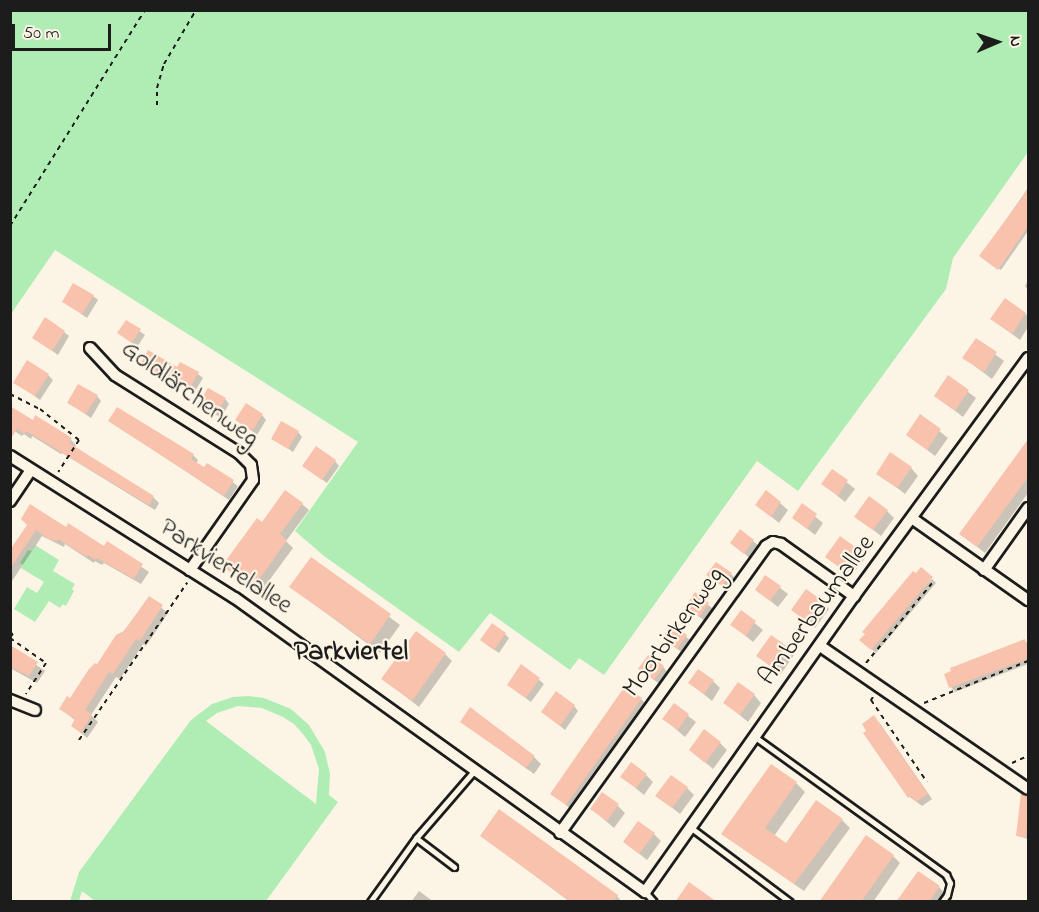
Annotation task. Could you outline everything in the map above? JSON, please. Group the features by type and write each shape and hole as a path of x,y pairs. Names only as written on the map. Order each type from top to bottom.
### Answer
{"street":[{"name":"Goldlärchenweg","path":"90,348 115,375 239,453 251,465 253,480 192,572"},
{"name":"Amberbaumallee","path":"645,892 854,596 1029,358"},
{"name":"Parkviertelallee","path":"10,456 235,598 645,892"},
{"path":"10,501 31,470"},
{"path":"984,570 1029,508"},
{"path":"912,519 1029,600"},
{"name":"Moorbirkenweg","path":"560,833 766,546 773,542 781,544 854,596"},
{"path":"820,646 1029,789"},
{"path":"13,703 35,710"}],"lane":[{"path":"755,737 946,875 950,883 947,895 942,902"},
{"path":"370,902 416,838 476,771"},
{"path":"690,828 790,902"},
{"path":"416,838 454,867"},
{"path":"645,892 654,902"}],"path":[{"path":"10,226 146,10"},
{"path":"157,105 157,88 164,64 196,10"},
{"path":"10,394 40,409 79,440 52,482"},
{"path":"79,740 192,572"},
{"path":"858,672 933,582"},
{"path":"10,633 13,634 10,638 46,663 13,703"},
{"path":"910,708 1029,661"},
{"path":"881,688 871,700 927,782"},
{"path":"998,768 1029,756"}],"green space":[{"path":"11,10 1028,11 1028,152 953,258 946,289 798,491 757,461 604,675 579,658 570,670 490,613 459,652 324,556 295,531 358,442 55,250 11,314"},
{"path":"35,545 59,560 53,571 75,584 66,606 63,604 60,608 49,601 35,622 14,609 27,587 37,593 44,582 21,568 23,565 20,563 28,550 32,551"},
{"path":"233,697 264,698 291,709 309,725 325,752 330,774 329,795 338,802 266,901 95,901 82,891 79,901 70,901 79,872 191,720 212,704","holes":["238,706 262,708 294,724 311,745 319,769 316,804 206,721 217,713"]}],"building":[{"path":"1029,188 1029,225 998,270 979,256"},
{"path":"73,283 94,295 82,314 62,302"},
{"path":"1005,298 1026,313 1012,334 990,319"},
{"path":"45,317 65,331 52,351 32,338"},
{"path":"126,320 141,329 132,343 117,333"},
{"path":"976,338 997,352 984,372 962,358"},
{"path":"148,350 177,367 180,362 199,372 190,388 158,369 155,375 139,366"},
{"path":"27,360 49,374 35,396 13,383"},
{"path":"948,375 969,390 955,411 934,396"},
{"path":"78,384 98,395 86,414 67,403"},
{"path":"208,388 226,398 216,415 198,404"},
{"path":"246,403 263,414 252,431 235,420"},
{"path":"10,406 33,420 35,415 72,438 69,443 154,496 149,505 26,431 24,434 17,429 10,440"},
{"path":"117,407 194,454 191,459 204,467 207,463 234,480 224,496 108,421"},
{"path":"920,414 941,429 927,450 906,435"},
{"path":"281,421 299,431 288,449 271,439"},
{"path":"1029,438 1029,476 977,547 959,534"},
{"path":"316,446 336,460 322,480 302,466"},
{"path":"890,452 912,467 897,488 876,474"},
{"path":"832,469 848,480 838,496 821,484"},
{"path":"285,490 303,503 280,534 287,540 253,588 222,566 257,518 262,522"},
{"path":"766,490 781,502 771,517 755,505"},
{"path":"869,496 888,510 873,530 854,517"},
{"path":"802,503 817,514 807,529 792,518"},
{"path":"30,504 66,527 68,523 104,546 107,541 143,564 134,579 97,558 95,560 88,555 87,557 58,539 57,541 49,539 36,530 10,569 10,550 27,525 21,519"},
{"path":"740,529 754,540 744,554 730,543"},
{"path":"840,536 858,549 843,570 825,557"},
{"path":"311,557 391,614 370,644 289,587"},
{"path":"716,562 732,573 722,586 706,575"},
{"path":"921,567 933,577 871,650 859,640 865,634 862,632 913,571 916,573"},
{"path":"765,575 781,586 770,601 755,590"},
{"path":"806,589 823,601 807,622 791,610"},
{"path":"695,592 709,603 699,617 685,607"},
{"path":"149,596 163,605 140,641 136,639 113,674 109,672 85,710 92,714 81,733 71,726 75,719 59,709 67,696 70,698 89,669 95,663 97,664 116,635 124,631"},
{"path":"741,610 756,621 746,636 730,625"},
{"path":"492,623 506,633 494,650 480,640"},
{"path":"672,624 687,635 677,649 662,638"},
{"path":"416,631 446,653 412,701 381,679"},
{"path":"771,635 788,647 773,668 756,656"},
{"path":"1025,639 1026,643 1029,642 1029,658 949,688 944,674 951,671 950,668"},
{"path":"10,645 38,662 29,676 10,667"},
{"path":"648,655 664,666 654,680 638,669"},
{"path":"521,664 540,678 526,698 507,685"},
{"path":"698,669 714,680 704,694 688,683"},
{"path":"738,682 755,694 740,715 723,703"},
{"path":"625,686 642,698 566,805 550,794"},
{"path":"556,691 575,705 560,726 541,712"},
{"path":"674,703 689,714 678,730 662,719"},
{"path":"470,707 535,756 526,768 460,722"},
{"path":"874,715 928,794 916,802 911,796 908,798 863,733 866,731 862,724"},
{"path":"704,729 721,742 705,763 689,750"},
{"path":"631,762 647,774 636,788 620,777"},
{"path":"771,764 797,782 765,828 786,843 816,800 843,819 794,884 721,834"},
{"path":"671,775 688,787 672,808 655,796"},
{"path":"602,792 619,804 607,821 590,809"},
{"path":"1021,793 1029,796 1026,837 1016,836"},
{"path":"499,809 618,895 613,902 571,902 480,836"},
{"path":"638,821 655,833 639,854 623,842"},
{"path":"866,835 894,855 861,902 819,902"},
{"path":"918,871 940,886 929,902 896,902"},
{"path":"689,882 717,902 675,902"}],"district":[{"name":"Parkviertel","path":"351,653"}]}
